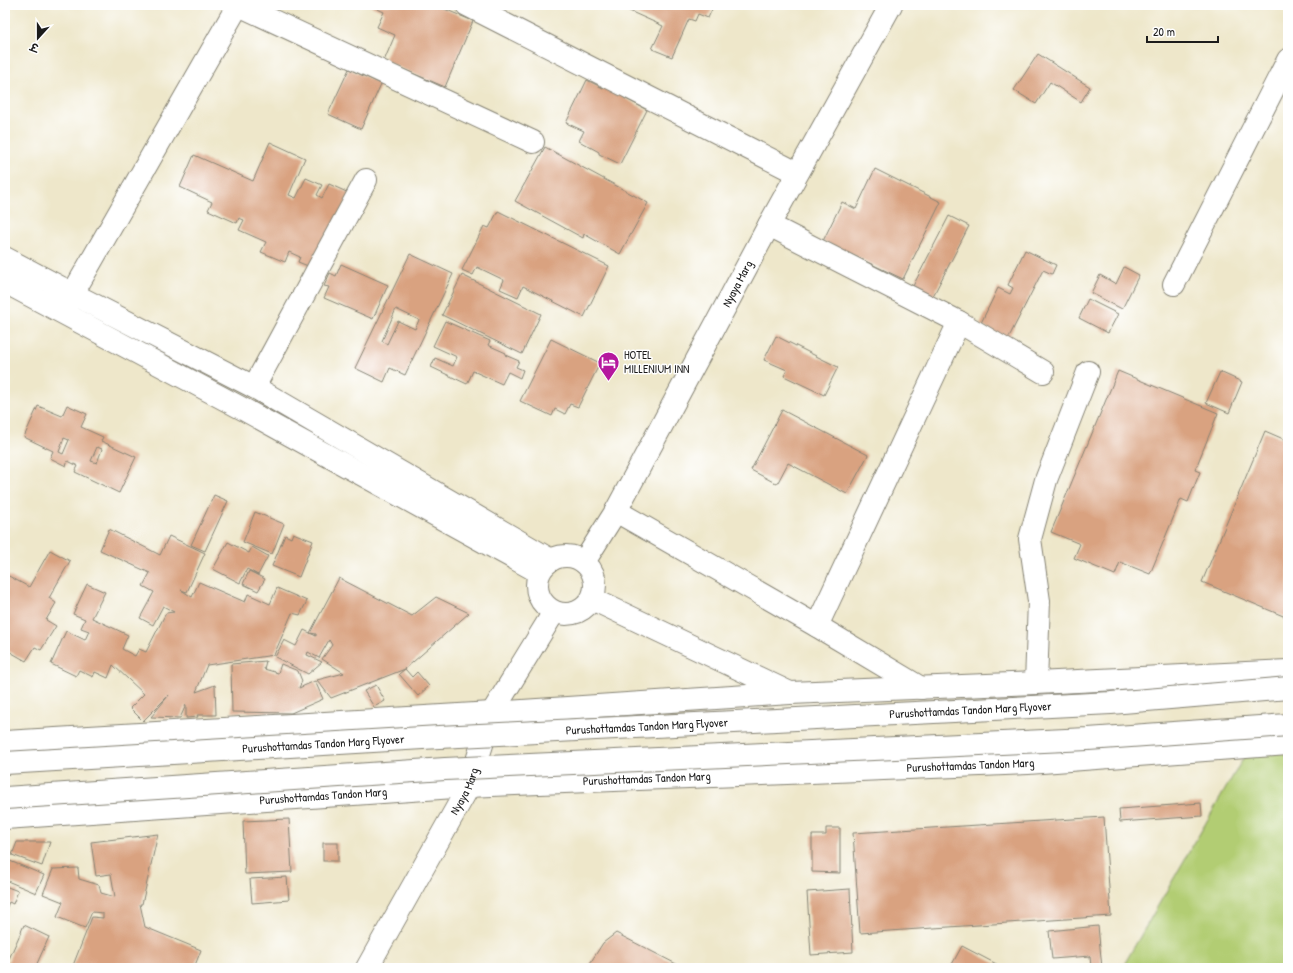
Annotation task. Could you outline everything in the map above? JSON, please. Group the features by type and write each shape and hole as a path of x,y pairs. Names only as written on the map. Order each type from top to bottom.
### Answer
{"street":[{"path":"68,303 238,5 533,142"},
{"path":"467,5 798,173"},
{"name":"Nyaya Marg","path":"584,562 616,511 769,225 891,5"},
{"path":"1174,284 1288,60"},
{"path":"254,387 366,180"},
{"path":"769,225 959,322 1043,372"},
{"path":"5,258 68,303 243,408 545,566"},
{"path":"5,282 68,303 254,387 545,566"},
{"path":"817,626 959,322"},
{"path":"1036,683 1039,601 1030,539 1046,480 1088,372"},
{"path":"616,511 817,626 921,688"},
{"path":"559,556 568,556 576,558 590,567 596,583 595,591 588,605 576,613 569,615 554,612 546,607 540,600 536,582 545,566 559,556"},
{"path":"592,599 790,693"},
{"name":"Nyaya Marg","path":"367,968 469,786 492,713 554,612"},
{"path":"5,742 492,713 790,693 1288,671"},
{"name":"Purushottamdas Tandon Marg Flyover","path":"5,764 431,737 1111,703 1288,688"},
{"path":"5,798 445,769 1088,739 1288,725"},
{"name":"Purushottamdas Tandon Marg","path":"5,818 469,786 1028,762 1288,744"}],"green space":[{"path":"1288,737 1288,968 1122,968 1252,743"}],"building":[{"path":"369,5 435,5 473,21 445,87 384,61 395,35 377,27 384,12"},
{"path":"616,5 714,5 708,18 698,14 695,21 689,19 672,57 652,49 663,26"},
{"path":"1038,54 1090,87 1081,102 1050,82 1036,104 1014,90"},
{"path":"349,69 381,84 361,129 328,114"},
{"path":"587,80 603,88 605,84 625,94 624,98 647,110 620,164 599,154 599,152 579,141 584,131 566,123"},
{"path":"270,142 305,158 289,195 296,198 306,178 322,185 317,195 322,198 329,184 351,194 313,268 298,262 300,257 289,252 285,262 261,252 266,242 239,230 244,220 239,218 237,223 208,210 212,202 180,187 194,155 253,181"},
{"path":"545,147 648,203 620,254 584,234 583,238 515,201"},
{"path":"875,169 941,202 903,279 823,241 842,202 856,209"},
{"path":"498,211 609,266 584,317 523,286 518,297 500,289 504,280 477,267 473,275 462,270 484,226 489,228"},
{"path":"949,216 969,226 933,296 913,286"},
{"path":"1025,250 1056,265 1052,274 1043,270 1008,339 980,325 998,288 1010,294 1013,288 1008,285"},
{"path":"410,254 453,274 405,375 390,368 384,382 355,368","holes":["396,309 419,320 415,329 398,321 387,344 382,341"]},
{"path":"341,264 388,285 373,319 324,298 329,287 324,286 330,273 336,276"},
{"path":"1124,267 1139,275 1122,309 1091,293 1100,275 1116,284"},
{"path":"462,275 541,314 522,354 442,315"},
{"path":"1088,299 1118,314 1108,333 1079,318"},
{"path":"445,321 490,341 488,345 519,361 516,367 523,370 520,378 508,372 502,384 473,371 467,384 431,367 435,358 453,366 457,357 433,346"},
{"path":"776,336 838,367 824,395 784,376 787,370 764,360"},
{"path":"551,339 600,363 578,407 570,404 565,414 555,409 552,416 520,401"},
{"path":"1118,371 1218,413 1195,470 1200,472 1188,502 1181,499 1150,574 1120,562 1115,575 1074,558 1080,544 1051,532"},
{"path":"1220,372 1242,382 1229,413 1206,403"},
{"path":"67,405 87,414 81,427 103,437 101,441 136,457 119,493 75,472 78,466 68,461 66,466 50,458 53,451 24,437 38,406 62,416","holes":["64,438 69,440 63,454 59,452","97,447 102,449 97,463 91,461"]},
{"path":"782,410 868,455 847,494 788,463 777,484 751,470"},
{"path":"1265,431 1288,441 1288,618 1202,582"},
{"path":"214,495 228,501 205,551 191,545"},
{"path":"255,512 284,524 272,554 243,542"},
{"path":"109,529 160,555 169,536 205,553 187,592 181,590 192,597 199,582 245,602 248,594 270,604 277,588 307,601 300,615 292,613 274,655 207,665 196,692 215,685 216,715 197,715 198,717 186,718 186,705 180,718 151,717 169,695 143,721 130,708 144,694 113,665 108,678 95,672 93,677 79,670 76,676 51,664 66,631 85,640 89,631 81,628 85,619 73,614 87,584 105,592 92,618 128,635 122,649 135,656 139,649 146,652 166,613 174,612 163,606 153,625 140,618 154,592 143,586 150,573 100,550"},
{"path":"293,533 313,541 299,577 272,566 285,535 291,538"},
{"path":"228,542 249,553 252,547 268,556 258,575 247,569 240,583 213,569"},
{"path":"50,550 70,561 49,598 56,603 46,620 56,626 41,650 35,647 26,661 5,649 5,574 29,587"},
{"path":"249,571 265,579 258,591 243,584"},
{"path":"339,578 412,616 436,597 469,613 405,669 331,698 317,680 344,673 322,659 332,645 329,640 319,658 308,652 307,655 322,662 308,674 275,657 284,640 296,646 304,630 310,633"},
{"path":"266,661 264,669 278,673 281,664 298,671 302,681 299,688 315,681 323,699 291,713 232,712 231,664"},
{"path":"405,669 412,677 417,672 429,686 418,696 399,674"},
{"path":"376,685 385,701 374,707 364,691"},
{"path":"1201,803 1202,816 1120,822 1119,809"},
{"path":"1104,817 1111,916 860,933 853,833"},
{"path":"289,819 292,872 245,874 243,821"},
{"path":"826,828 840,828 840,873 812,872 812,835 826,835"},
{"path":"158,834 142,904 140,904 145,927 201,950 194,968 72,968 92,917 103,918 103,913 92,912 85,928 57,917 63,902 43,894 53,869 78,868 79,879 99,885 101,893 115,897 111,874 96,876 91,842"},
{"path":"17,842 50,842 42,866 12,855"},
{"path":"323,843 338,843 338,861 323,861"},
{"path":"5,859 44,875 36,893 5,880"},
{"path":"287,877 289,900 252,903 250,879"},
{"path":"5,886 18,891 13,904 9,902 5,911"},
{"path":"850,889 853,952 811,955 807,892"},
{"path":"24,925 49,937 35,968 5,968"},
{"path":"1098,926 1102,968 1091,968 1090,956 1052,959 1049,931"},
{"path":"616,933 684,968 587,968 603,943"},
{"path":"962,946 1004,968 950,968"}],"place":[{"name":"HOTEL MILLENIUM INN","path":"608,382"}]}
